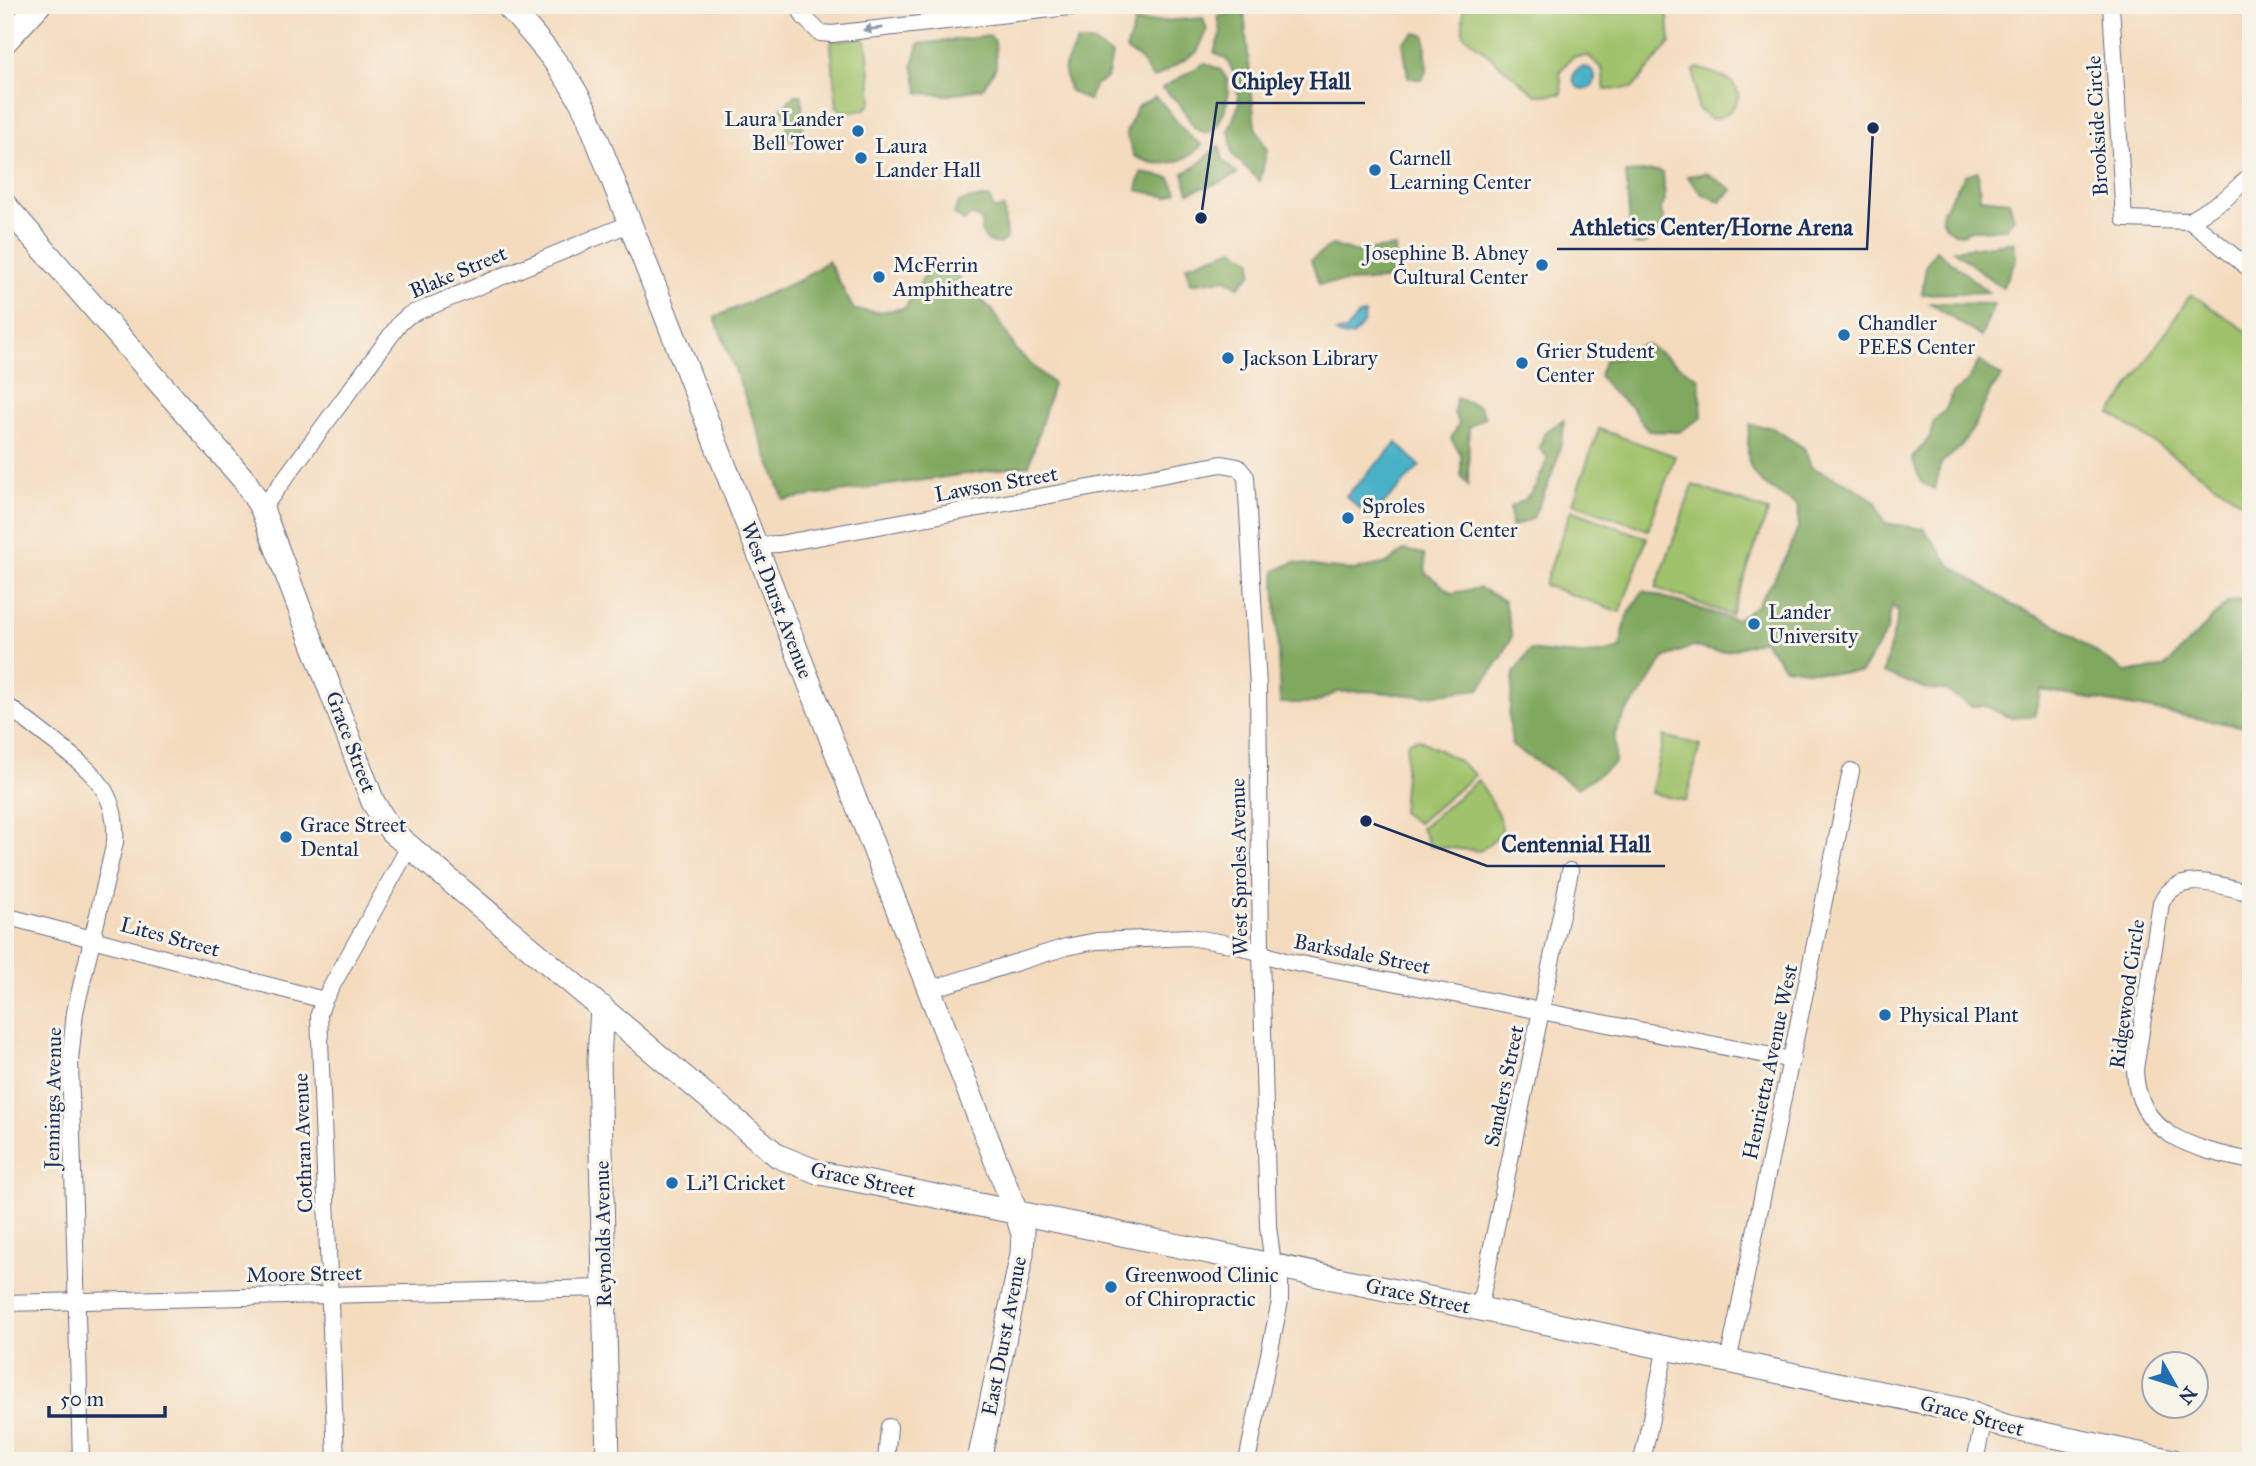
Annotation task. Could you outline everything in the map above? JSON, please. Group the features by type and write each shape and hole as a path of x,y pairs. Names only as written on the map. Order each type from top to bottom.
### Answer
{"main road":[{"path":"5,42 39,5"},
{"name":"West Durst Avenue","path":"510,6 575,89 631,223 1016,1212"},
{"name":"Grace Street","path":"5,205 244,481 262,509 373,802 391,831 765,1147 790,1163 820,1173 1962,1410 2005,1426 2173,1461"},
{"name":"Reynolds Avenue","path":"602,1007 599,1060 608,1461"},
{"name":"East Durst Avenue","path":"979,1461 1022,1254 1023,1234 1016,1212"}],"street":[{"path":"798,5 804,17 820,33 832,34 1087,5"},
{"name":"Brookside Circle","path":"2111,5 2124,219 2190,220"},
{"path":"2251,175 2226,198 2190,220 2251,270"},
{"name":"Blake Street","path":"262,509 400,323 409,315 631,223"},
{"name":"Lawson Street","path":"756,545 779,544 1222,464 1242,470"},
{"name":"West Sproles Avenue","path":"1242,470 1248,484 1258,685 1268,1226 1273,1265 1280,1282 1280,1301 1247,1461"},
{"name":"Jennings Avenue","path":"5,704 89,769 102,785 115,818 116,842 75,1012 70,1061 81,1461"},
{"name":"Henrietta Avenue West","path":"1728,1362 1851,771"},
{"name":"Cothran Avenue","path":"336,1461 319,1014 324,1000 409,846"},
{"name":"Sanders Street","path":"1479,1309 1570,872"},
{"name":"Ridgewood Circle","path":"2251,893 2193,881 2177,885 2166,894 2161,903 2135,1069 2138,1096 2159,1126 2190,1146 2251,1161"},
{"name":"Lites Street","path":"5,916 324,1000"},
{"name":"Barksdale Street","path":"928,990 1066,947 1097,941 1189,937 1236,945 1285,961 1792,1059"},
{"name":"Moore Street","path":"5,1304 604,1288"},
{"path":"1642,1461 1665,1347"},
{"path":"1975,1461 1984,1418"},
{"path":"886,1461 889,1427"}],"green space":[{"path":"1463,5 1667,5 1670,43 1633,88 1605,90 1602,69 1589,56 1572,57 1560,71 1562,94 1536,95 1463,34"},
{"path":"1244,12 1255,127 1267,150 1260,181 1233,155 1229,130 1239,104 1236,77 1227,60 1214,52 1221,32 1218,16"},
{"path":"1203,18 1207,31 1197,52 1153,79 1140,59 1126,50 1135,23"},
{"path":"1415,33 1425,35 1427,70 1421,80 1408,77 1403,42"},
{"path":"990,36 995,41 996,67 983,88 949,95 919,93 913,65 919,44"},
{"path":"862,37 867,44 872,99 865,109 844,112 837,107 832,41"},
{"path":"1077,42 1092,42 1112,55 1107,78 1095,85 1089,101 1069,90 1064,68"},
{"path":"1205,63 1221,70 1228,81 1227,104 1217,127 1206,134 1194,127 1179,103 1162,88"},
{"path":"1698,68 1727,79 1734,85 1738,97 1728,113 1710,119 1697,108 1694,70"},
{"path":"796,95 802,95 803,139 795,141 787,137 787,122 781,108"},
{"path":"1155,97 1188,135 1202,145 1179,161 1152,163 1134,156 1126,133 1137,107"},
{"path":"1219,145 1223,160 1237,174 1189,192 1183,173 1195,167"},
{"path":"1978,171 1980,198 2009,201 2014,218 2005,229 1954,233 1946,227 1942,219 1943,210 1965,175"},
{"path":"1141,173 1170,178 1177,192 1168,197 1137,190"},
{"path":"1626,173 1663,173 1665,200 1661,209 1664,223 1659,232 1645,244 1634,245"},
{"path":"1707,173 1733,190 1720,201 1702,194 1687,176"},
{"path":"990,198 993,209 1004,208 1006,239 999,244 987,241 981,231 982,221 972,215 964,221 954,214 958,203"},
{"path":"2014,242 2016,259 2002,288 1953,250"},
{"path":"1332,245 1353,252 1395,247 1396,268 1384,280 1319,284 1311,260"},
{"path":"1234,249 1252,260 1252,273 1239,286 1226,279 1190,284 1186,266"},
{"path":"1936,250 1988,292 1922,294 1926,265"},
{"path":"828,261 854,310 879,312 905,308 930,267 957,276 993,311 1017,351 1053,384 1029,465 784,500 715,317 802,279"},
{"path":"2191,294 2251,334 2251,508 2111,414"},
{"path":"1930,303 1994,304 1981,337"},
{"path":"1646,344 1699,379 1702,417 1679,432 1648,431 1631,407 1612,392 1599,375 1605,360 1623,358 1630,349"},
{"path":"1979,361 2002,377 1991,390 1974,427 1959,449 1941,463 1934,489 1921,482 1912,458 1930,437 1934,420 1945,411 1953,393 1967,382"},
{"path":"1456,398 1479,406 1485,417 1469,427 1468,485 1461,475 1461,454 1451,439 1459,423 1454,413"},
{"path":"1564,420 1557,458 1532,519 1511,527 1510,507 1530,494 1548,458 1539,448 1545,432"},
{"path":"1750,425 1771,427 1804,448 1811,467 1853,486 1876,502 1884,523 1924,529 1950,565 2014,606 2055,624 2125,672 2164,668 2228,602 2251,597 2251,728 2041,690 2034,716 2011,718 1986,706 1971,706 1944,690 1926,689 1883,673 1899,613 1892,604 1887,631 1861,673 1829,673 1785,667 1763,640 1721,651 1693,646 1664,658 1626,712 1615,733 1615,763 1578,788 1512,746 1509,716 1514,673 1530,650 1587,654 1620,648 1627,616 1643,591 1736,620 1756,606 1785,559 1798,528 1799,507 1764,484 1751,468 1748,458"},
{"path":"1599,429 1675,456 1648,530 1573,503"},
{"path":"1693,485 1768,511 1731,615 1656,588"},
{"path":"1571,510 1647,538 1620,612 1544,585"},
{"path":"1404,550 1424,554 1426,573 1452,593 1480,588 1504,601 1512,636 1502,657 1479,689 1421,696 1366,691 1337,692 1315,703 1280,703 1275,571 1294,562 1354,570 1388,563"},
{"path":"1664,736 1700,745 1686,801 1651,793"},
{"path":"1418,739 1458,760 1475,775 1418,823 1402,813 1407,746 1409,741"},
{"path":"1478,780 1498,814 1502,827 1499,835 1480,851 1430,846 1421,828"}],"water":[{"path":"1584,67 1592,70 1595,78 1592,86 1584,89 1576,86 1573,78 1576,70"},
{"path":"1365,314 1363,324 1353,336 1340,336 1336,332 1346,331 1358,315"},
{"path":"1397,443 1420,466 1370,518 1346,496"}],"place":[{"name":"Athletics Center/Horne Arena","path":"1873,128"},
{"name":"Laura Lander Bell Tower","path":"858,131"},
{"name":"Laura Lander Hall","path":"861,158"},
{"name":"Carnell Learning Center","path":"1375,170"},
{"name":"Chipley Hall","path":"1201,218"},
{"name":"Josephine B. Abney Cultural Center","path":"1542,265"},
{"name":"McFerrin Amphitheatre","path":"879,277"},
{"name":"Chandler PEES Center","path":"1844,335"},
{"name":"Jackson Library","path":"1228,358"},
{"name":"Grier Student Center","path":"1522,363"},
{"name":"Sproles Recreation Center","path":"1348,518"},
{"name":"Lander University","path":"1754,624"},
{"name":"Centennial Hall","path":"1366,821"},
{"name":"Grace Street Dental","path":"286,837"},
{"name":"Physical Plant","path":"1885,1015"},
{"name":"Li'l Cricket","path":"672,1183"},
{"name":"Greenwood Clinic of Chiropractic","path":"1111,1287"}]}
